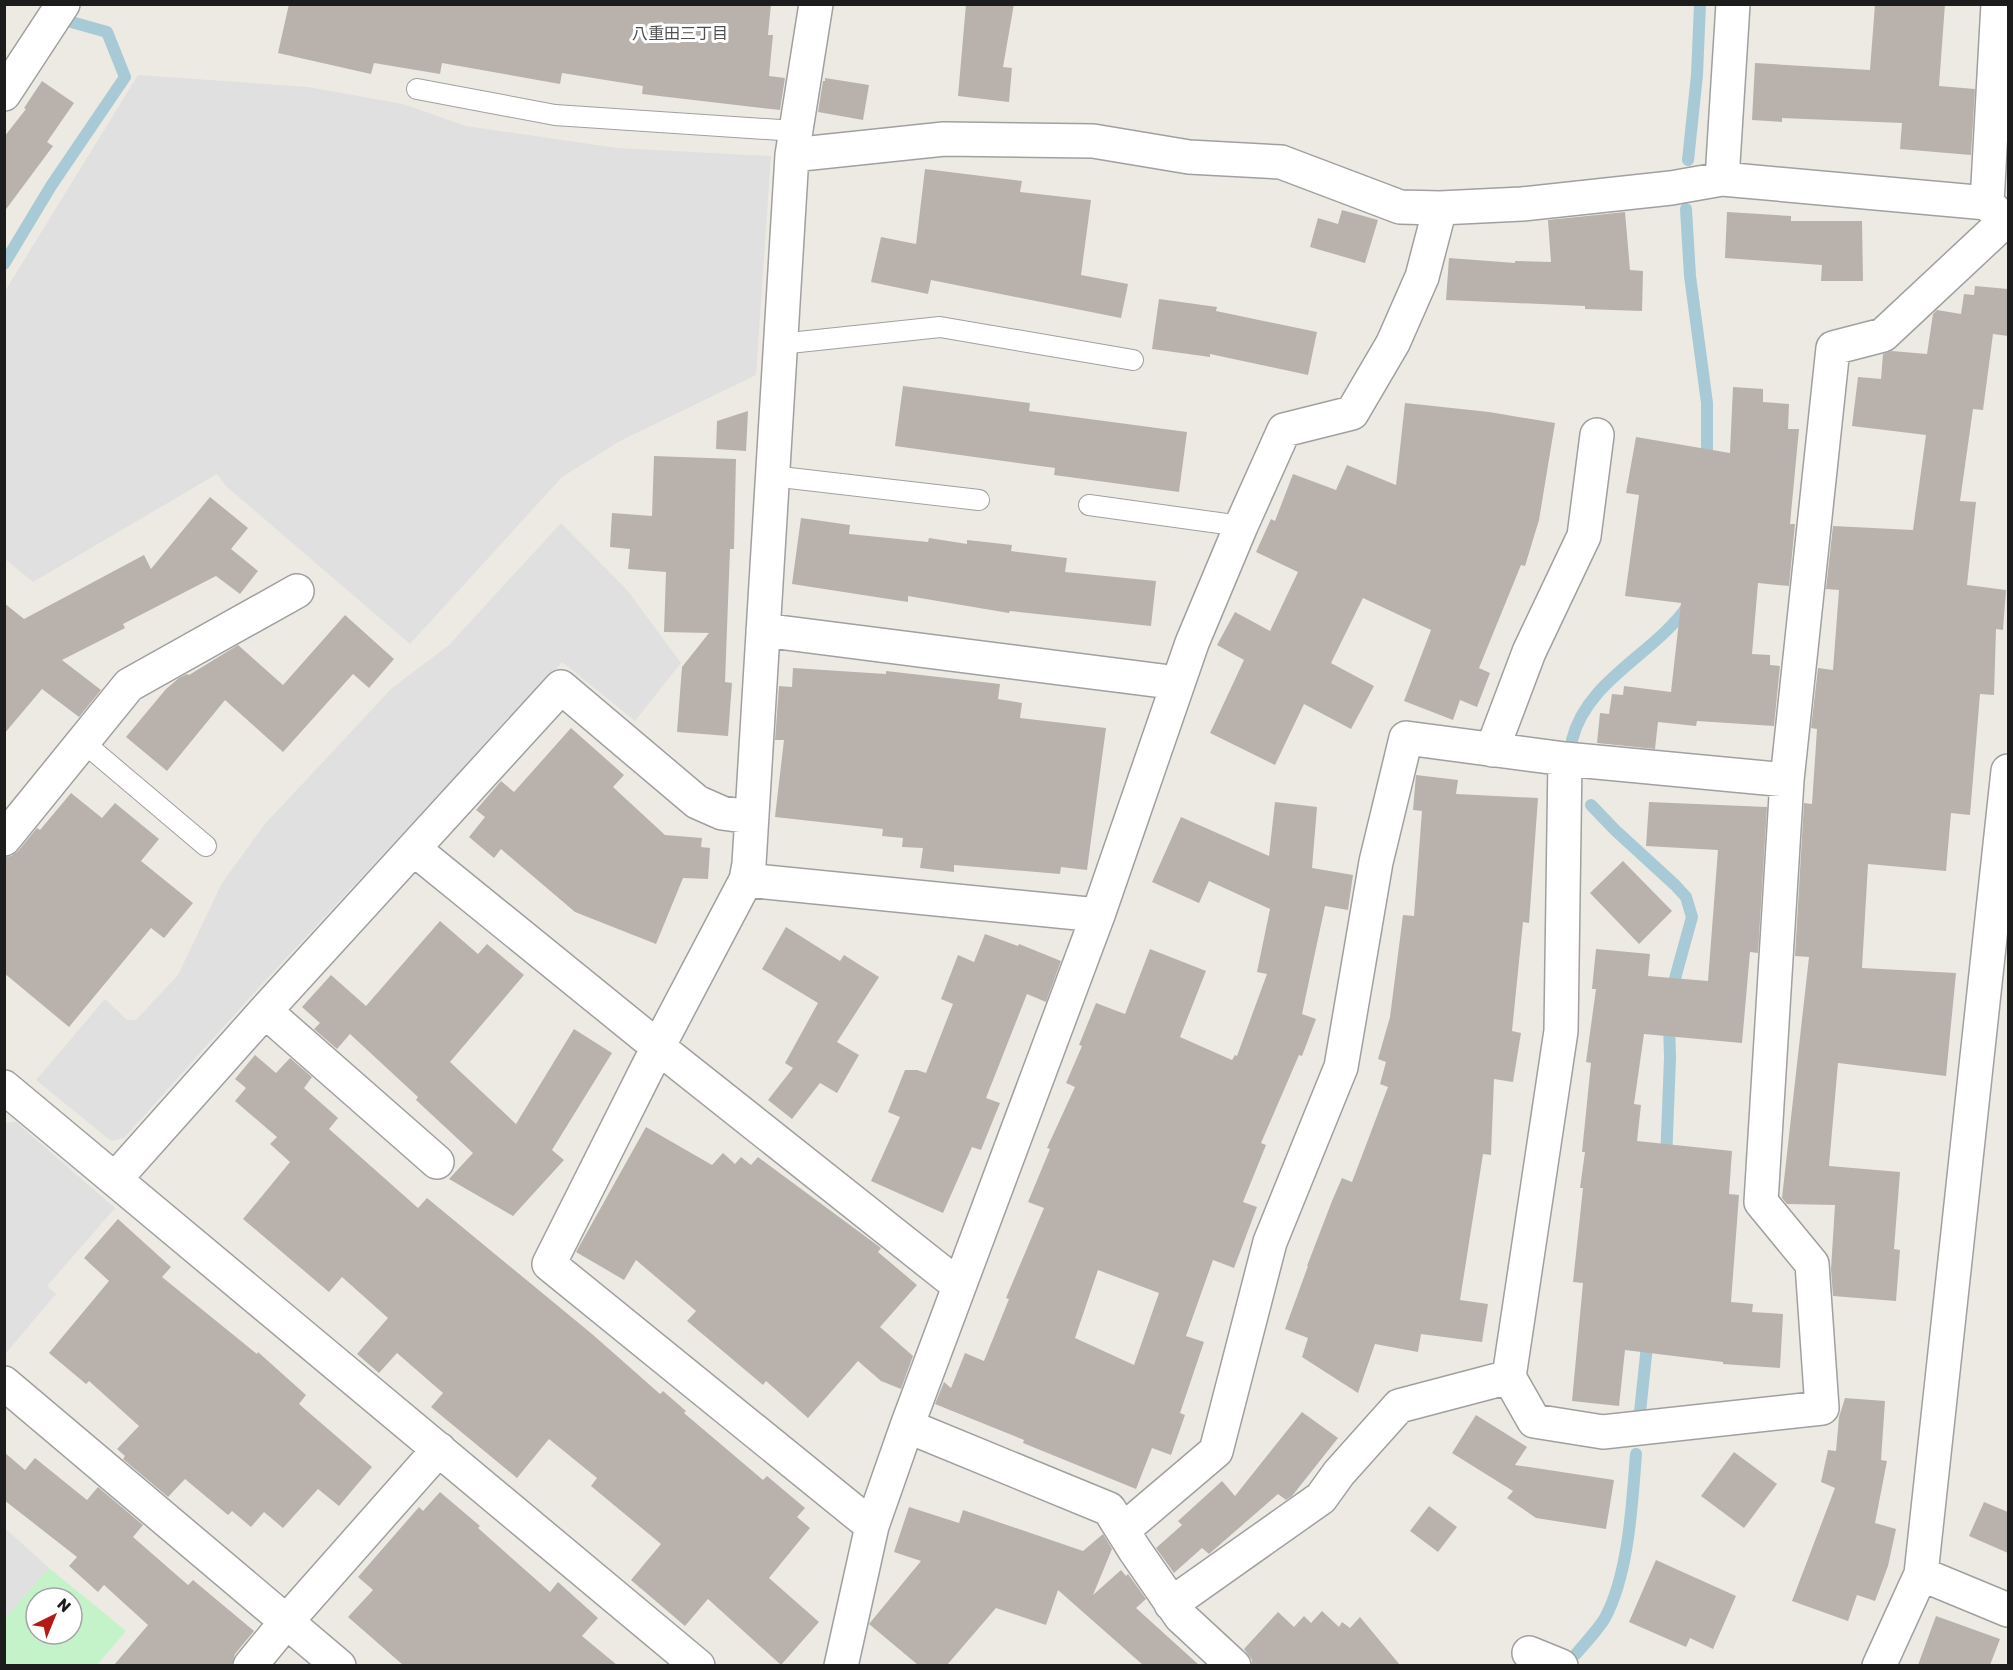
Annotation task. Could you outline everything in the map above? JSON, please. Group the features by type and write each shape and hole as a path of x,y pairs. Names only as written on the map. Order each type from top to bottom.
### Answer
{"street":[{"path":"4,94 63,4"},
{"path":"816,4 793,143 752,817 746,880 658,1047 549,1264 872,1526"},
{"path":"1722,178 1733,4"},
{"path":"1565,759 1561,1031 1509,1377 1534,1421 1603,1432 1822,1408 1812,1264 1761,1202 1787,780 1833,348 1883,335 2000,215 1998,4"},
{"path":"793,143 944,139 1093,141 1190,157 1281,162 1400,207 1440,208 1533,203 1671,188 1722,178 2000,215"},
{"path":"841,1665 872,1526 958,1285 1098,915 1192,643 1284,430 1352,413 1393,343 1422,277 1440,208"},
{"path":"1492,750 1529,652 1584,536 1597,435"},
{"path":"4,839 129,685 297,591"},
{"path":"763,630 1178,683"},
{"path":"116,1178 561,687 697,802 722,813 752,817"},
{"path":"1122,1530 1216,1451 1270,1242 1341,1067 1376,862 1406,738 1565,759 1787,780"},
{"path":"1879,1665 1921,1574 1996,1005 2008,771"},
{"path":"414,849 658,1047 958,1285"},
{"path":"746,880 1098,915"},
{"path":"265,1011 437,1162"},
{"path":"4,1087 698,1665"},
{"path":"1172,1604 1321,1498 1339,1473 1399,1406 1509,1377"},
{"path":"4,1383 339,1665"},
{"path":"907,1426 1109,1509 1181,1617 1234,1665"},
{"path":"250,1665 440,1449"},
{"path":"1921,1574 2008,1610"},
{"path":"1529,1653 1562,1665"}],"lane":[{"path":"417,89 555,115 793,143"},
{"path":"780,345 939,327 1133,360"},
{"path":"772,476 979,500"},
{"path":"1089,505 1241,526"},
{"path":"83,742 206,846"}],"green space":[{"path":"49,1568 71,1586 33,1586"},
{"path":"24,1596 24,1646 84,1646 84,1597 126,1631 97,1665 5,1666 5,1618"}],"shaded area":[{"path":"138,75 308,87 403,104 466,126 617,148 771,156 756,375 620,441 562,477 410,644 226,486 217,474 33,582 5,559 5,291"},
{"path":"561,523 627,590 681,663 635,721 562,662 252,995 124,1138 111,1141 36,1080 105,999 127,1020 136,1020 178,975 222,883 265,824 392,688 449,645"},
{"path":"16,1122 115,1208 47,1286 56,1294 5,1354 5,1123"},
{"path":"5,1528 49,1568 33,1586 24,1586 24,1596 5,1618"}],"building":[{"path":"289,4 771,4 768,35 773,35 769,76 785,78 780,110 642,94 643,86 562,73 560,84 442,63 440,74 374,63 371,74 278,53"},
{"path":"966,4 1014,4 1003,67 1012,68 1009,102 958,96"},
{"path":"1875,4 1945,4 1939,86 1975,89 1971,155 1900,149 1902,123 1782,118 1782,122 1752,120 1755,63 1870,70"},
{"path":"825,78 869,85 863,120 818,112"},
{"path":"42,81 74,103 47,142 53,146 4,212 4,137 26,109 24,108"},
{"path":"925,169 1022,181 1020,192 1091,200 1081,275 1128,284 1121,318 931,280 928,294 871,282 881,237 916,244"},
{"path":"1342,210 1378,220 1365,263 1310,247 1318,218 1338,224"},
{"path":"1625,212 1630,270 1643,271 1642,311 1446,300 1449,258 1515,263 1515,261 1551,262 1548,220"},
{"path":"1727,212 1791,216 1791,221 1862,221 1863,281 1821,281 1822,265 1725,258"},
{"path":"1975,286 2008,289 2008,336 1993,334 1983,410 1973,409 1960,501 1976,502 1967,585 2006,590 2003,630 1996,629 1994,695 1980,694 1970,815 1951,813 1946,871 1868,864 1862,968 1956,973 1946,1076 1838,1063 1829,1166 1900,1172 1894,1249 1900,1250 1896,1301 1833,1296 1831,1269 1835,1205 1787,1204 1782,1198 1809,957 1795,956 1804,803 1812,804 1817,729 1811,728 1818,668 1833,670 1839,590 1826,589 1833,526 1913,530 1926,435 1852,426 1858,377 1881,379 1883,354 1892,351 1927,354 1933,314 1937,310 1961,314 1964,294 1974,295"},
{"path":"1159,299 1217,307 1216,311 1317,332 1308,375 1210,354 1210,357 1152,349"},
{"path":"903,386 1030,403 1029,411 1187,432 1179,492 1054,475 1055,468 895,446"},
{"path":"1733,387 1763,389 1763,402 1789,404 1788,429 1799,429 1790,524 1795,524 1789,586 1758,583 1752,654 1770,655 1770,665 1780,666 1774,726 1697,721 1696,726 1658,722 1655,749 1597,743 1600,713 1609,714 1612,694 1623,695 1624,686 1671,692 1681,603 1625,596 1639,495 1626,493 1636,437 1730,453"},
{"path":"1405,403 1489,412 1555,423 1539,520 1525,566 1521,565 1479,668 1490,673 1477,707 1460,700 1453,720 1404,701 1431,630 1363,598 1331,663 1374,686 1351,729 1304,704 1275,765 1210,733 1244,660 1217,645 1235,612 1270,631 1298,572 1256,552 1271,519 1275,521 1293,474 1336,490 1347,465 1396,485"},
{"path":"748,411 746,451 716,449 717,421"},
{"path":"654,456 736,459 734,549 730,549 725,682 732,683 728,736 677,732 682,667 709,633 664,632 666,572 628,569 630,549 610,547 612,513 652,516"},
{"path":"210,497 248,528 231,549 258,571 240,594 216,576 123,624 125,628 62,660 101,690 79,717 42,689 4,734 4,603 24,619 144,555 151,569"},
{"path":"801,518 850,525 849,534 928,542 929,538 967,544 967,540 1012,545 1011,551 1067,558 1065,572 1156,581 1151,626 1010,611 1009,613 908,596 908,602 792,584"},
{"path":"345,615 394,659 369,688 353,674 283,752 225,700 167,771 126,737 166,689 179,678 189,675 238,645 283,685"},
{"path":"793,668 886,674 886,671 1000,684 998,699 1022,703 1020,718 1106,728 1087,870 1061,867 1060,874 954,865 954,872 920,868 923,848 902,847 903,838 882,836 883,829 775,817 784,740 775,740 779,686 792,687"},
{"path":"571,728 624,775 613,787 665,835 702,838 701,847 710,848 708,879 683,878 656,944 575,912 501,849 494,858 469,837 485,817 476,810 501,781 514,792"},
{"path":"1416,775 1458,780 1456,794 1538,798 1529,923 1523,922 1512,1031 1521,1033 1513,1082 1494,1079 1491,1155 1483,1154 1460,1300 1488,1304 1482,1342 1421,1334 1418,1352 1375,1344 1358,1393 1302,1357 1308,1338 1285,1329 1332,1201 1342,1178 1352,1182 1388,1087 1380,1084 1386,1062 1378,1059 1390,1017 1403,915 1414,916 1422,811 1413,810"},
{"path":"71,793 102,818 115,803 159,839 141,861 193,903 164,938 151,928 69,1027 4,973 4,857 11,856 18,851 37,828 40,830"},
{"path":"1275,802 1317,807 1312,868 1353,875 1348,910 1325,906 1302,1014 1316,1019 1302,1056 1299,1055 1261,1143 1266,1145 1243,1202 1257,1207 1234,1268 1213,1260 1186,1336 1204,1342 1180,1413 1185,1415 1171,1455 1152,1448 1136,1489 935,1404 944,1382 951,1388 965,1353 984,1361 1009,1299 1006,1298 1044,1208 1028,1202 1050,1149 1047,1148 1075,1087 1066,1083 1082,1046 1079,1045 1096,1003 1125,1014 1150,949 1206,971 1180,1037 1232,1060 1235,1055 1237,1056 1267,974 1257,972 1270,909 1209,881 1199,903 1152,882 1181,817 1269,856","holes":["1098,1270 1159,1293 1134,1365 1075,1338"]},
{"path":"1649,802 1767,807 1758,953 1750,952 1742,1043 1644,1034 1634,1104 1641,1105 1637,1141 1732,1151 1729,1194 1739,1195 1731,1302 1753,1304 1752,1312 1783,1314 1780,1368 1723,1364 1723,1362 1625,1350 1619,1406 1572,1401 1583,1283 1573,1282 1583,1188 1580,1188 1585,1152 1582,1152 1591,1063 1586,1062 1596,989 1592,989 1596,949 1650,954 1648,976 1708,981 1718,850 1646,846"},
{"path":"1623,861 1672,911 1639,944 1590,893"},
{"path":"440,921 478,954 487,944 524,975 450,1062 516,1124 574,1029 612,1053 552,1150 564,1160 513,1216 449,1179 473,1153 416,1100 418,1097 350,1034 337,1049 314,1029 320,1023 302,1007 331,975 366,1006"},
{"path":"786,927 840,961 844,955 879,977 837,1042 859,1055 837,1093 820,1083 792,1119 768,1100 793,1068 785,1063 818,1003 762,969"},
{"path":"985,934 1018,946 1019,944 1061,961 1046,1002 1027,994 986,1098 1000,1103 981,1150 972,1147 943,1213 871,1181 900,1117 888,1112 905,1070 926,1073 953,1004 941,999 958,955 974,962"},
{"path":"255,1055 276,1073 290,1058 312,1077 304,1088 338,1118 329,1129 418,1208 427,1198 592,1334 660,1394 663,1391 686,1411 684,1413 763,1480 767,1476 805,1508 797,1517 810,1528 769,1578 819,1622 781,1665 708,1599 685,1626 631,1580 661,1544 591,1486 597,1478 549,1439 517,1478 431,1407 443,1393 397,1353 379,1373 357,1354 388,1318 342,1277 329,1292 243,1219 290,1162 270,1144 277,1137 235,1101 246,1088 235,1079"},
{"path":"646,1127 712,1165 723,1153 735,1164 741,1157 751,1165 758,1157 881,1248 878,1252 917,1285 880,1327 913,1356 901,1389 881,1381 858,1361 808,1418 766,1381 763,1385 687,1321 696,1311 636,1260 624,1280 576,1252"},
{"path":"118,1219 171,1267 162,1277 257,1354 258,1352 306,1395 299,1404 372,1467 339,1506 318,1489 283,1528 264,1512 251,1527 232,1511 228,1515 185,1479 168,1497 123,1459 125,1456 117,1449 139,1426 89,1381 86,1384 49,1353 109,1281 84,1258"},
{"path":"1845,1398 1885,1401 1881,1460 1887,1461 1875,1523 1896,1529 1888,1566 1875,1601 1857,1595 1848,1621 1792,1601 1835,1488 1821,1482 1828,1450 1836,1451 1839,1417"},
{"path":"1302,1412 1338,1438 1292,1496 1286,1500 1278,1494 1209,1554 1202,1548 1174,1573 1156,1548 1182,1525 1178,1521 1222,1481 1235,1496"},
{"path":"1476,1415 1527,1447 1515,1465 1614,1480 1606,1529 1536,1518 1507,1498 1513,1491 1452,1453"},
{"path":"4,1452 25,1470 35,1458 87,1500 98,1487 143,1525 133,1537 188,1585 193,1580 254,1631 235,1654 232,1665 114,1665 148,1625 104,1585 98,1592 69,1566 77,1557 4,1500"},
{"path":"1734,1452 1777,1484 1744,1528 1701,1496"},
{"path":"440,1492 550,1592 558,1582 598,1618 582,1636 617,1665 403,1665 348,1617 373,1590 358,1577 419,1507 423,1511"},
{"path":"1984,1502 2008,1512 2008,1553 1969,1536"},
{"path":"1429,1506 1457,1527 1438,1552 1410,1531"},
{"path":"909,1507 959,1523 963,1510 1083,1551 1103,1534 1112,1549 1093,1595 1121,1570 1126,1576 1128,1574 1146,1599 1136,1608 1199,1665 1143,1665 1058,1590 1046,1625 996,1608 947,1665 918,1665 869,1624 921,1561 894,1552"},
{"path":"1656,1560 1736,1596 1713,1649 1690,1638 1686,1647 1629,1622"},
{"path":"1322,1611 1339,1627 1342,1622 1350,1628 1360,1617 1400,1665 1252,1665 1252,1660 1244,1649 1278,1612 1294,1627 1304,1616 1311,1623"},
{"path":"1936,1616 2000,1639 1990,1665 1918,1665"}],"waterway":[{"path":"1688,160 1697,75 1700,4"},
{"path":"4,264 51,186 125,77 107,32 57,18"},
{"path":"1686,209 1690,276 1707,403 1707,466"},
{"path":"1572,740 1580,719 1592,700 1607,683 1659,638 1689,604"},
{"path":"1591,805 1686,897 1692,917 1671,993"},
{"path":"1666,1161 1669,1022"},
{"path":"1640,1412 1648,1336"},
{"path":"1576,1654 1605,1618 1613,1600 1628,1538 1636,1454"}],"district":[{"name":"八重田三丁目","path":"680,33"}]}
